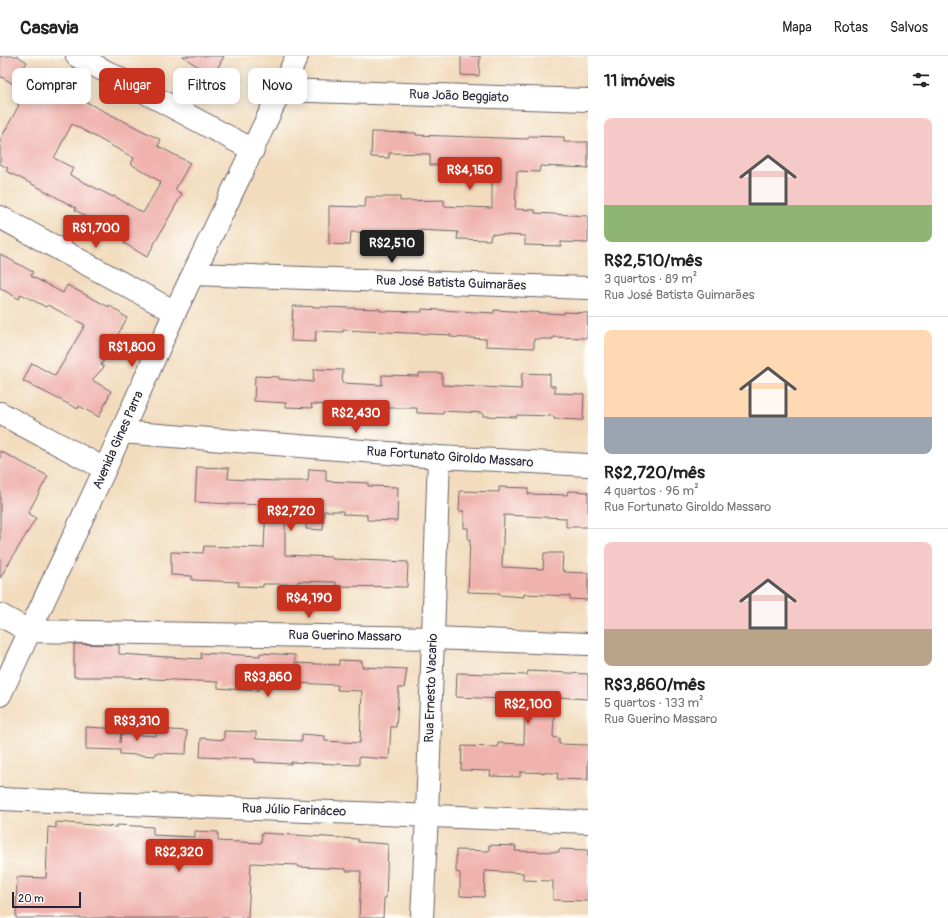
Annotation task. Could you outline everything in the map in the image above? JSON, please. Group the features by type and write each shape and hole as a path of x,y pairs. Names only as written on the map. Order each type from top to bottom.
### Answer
{"street":[{"path":"77,56 253,150"},
{"name":"Avenida Gines Parra","path":"291,68 297,56"},
{"name":"Rua João Beggiato","path":"307,91 588,100"},
{"name":"Avenida Gines Parra","path":"0,695 176,312 274,104"},
{"path":"0,217 176,312"},
{"name":"Rua José Batista Guimarães","path":"194,274 588,288"},
{"path":"0,413 105,469"},
{"name":"Rua Fortunato Giroldo Massaro","path":"122,432 439,457 588,465"},
{"name":"Rua Ernesto Vacario","path":"422,918 427,815 439,457"},
{"path":"0,615 29,631"},
{"name":"Rua Guerino Massaro","path":"29,631 433,638 588,644"},
{"name":"Rua Júlio Farináceo","path":"0,799 588,822"}],"building":[{"path":"0,56 17,56 27,62 24,67 26,68 12,68 12,83 0,76"},
{"path":"182,56 224,56 218,68 200,68"},
{"path":"461,56 480,56 479,76 461,75"},
{"path":"17,104 90,104 161,140 158,146 190,163 175,190 182,194 147,257 124,243 126,239 75,210 76,208 6,171 8,168 0,164 0,140 19,105","holes":["72,124 134,158 131,164 161,182 143,213 114,196 113,197 70,175 73,168 54,158"]},
{"path":"372,132 528,139 529,136 564,137 564,142 588,142 588,168 540,166 539,172 517,171 515,209 535,210 535,213 588,216 588,243 561,242 561,246 525,245 525,236 491,234 490,240 457,239 458,232 417,230 417,234 351,232 350,245 329,244 329,206 365,207 366,197 400,197 400,201 444,200 444,206 492,208 492,169 430,165 430,154 389,153 389,158 371,157"},
{"path":"0,254 33,272 31,276 63,293 67,285 109,307 109,305 127,318 101,365 104,367 92,380 111,391 99,417 79,406 78,409 23,381 32,363 55,376 85,325 48,305 46,307 21,294 19,299 0,288"},
{"path":"293,306 422,312 422,309 494,313 494,310 564,314 564,312 588,313 587,338 553,337 553,339 534,339 534,348 486,346 486,339 451,337 451,335 343,330 343,332 316,331 315,342 291,341"},
{"path":"314,369 343,370 342,383 382,385 382,375 419,376 419,373 442,373 442,385 521,389 522,373 550,374 550,386 555,386 555,393 584,394 583,420 554,419 554,416 483,416 483,413 443,411 443,414 417,413 417,408 377,408 376,410 354,409 354,406 311,404 312,408 286,407 286,403 254,401 255,376 279,377 279,379 313,382"},
{"path":"0,451 48,476 28,513 36,518 0,578"},
{"path":"197,467 229,468 228,479 277,481 308,481 309,469 326,470 326,481 368,483 368,486 398,487 397,521 367,520 367,515 343,514 343,511 324,511 323,530 306,529 307,510 301,510 300,520 285,519 285,555 332,557 332,559 408,562 407,587 336,586 336,582 298,581 298,584 263,584 263,587 238,586 239,582 192,580 192,576 171,575 171,552 203,553 204,546 264,548 266,505 195,502"},
{"path":"499,487 528,488 528,494 567,495 568,491 588,492 588,527 566,527 566,518 504,515 502,567 543,569 544,553 563,553 562,570 564,570 564,572 588,573 588,600 570,599 570,596 524,594 524,597 499,595 500,593 468,592 470,540 468,540 468,528 464,528 464,511 459,511 460,491 499,492"},
{"path":"74,644 119,645 119,654 201,659 201,653 260,656 260,653 295,655 295,663 339,665 339,660 362,661 362,667 407,669 404,688 399,688 396,727 391,727 389,759 359,757 359,765 291,762 291,764 255,762 255,759 200,757 201,738 224,740 224,731 256,732 256,739 302,741 302,734 325,736 325,741 360,743 362,691 337,690 338,685 294,683 294,688 258,687 258,691 218,688 218,682 132,677 74,677"},
{"path":"528,671 588,674 588,699 555,697 553,737 559,738 559,744 588,745 588,780 557,779 558,773 520,772 520,777 490,776 491,771 461,770 462,746 498,747 498,743 524,744 525,700 456,697 457,673 527,675"},
{"path":"86,727 121,729 120,743 121,734 156,736 156,729 187,731 186,754 155,753 155,756 120,754 120,750 86,749"},
{"path":"56,822 117,827 117,825 153,827 153,835 195,837 195,831 218,832 218,841 261,843 262,833 358,839 358,842 388,844 386,898 384,898 383,918 359,918 361,871 298,867 298,865 251,863 248,918 16,918 17,877 46,878 48,827 56,828"},
{"path":"489,845 516,846 515,851 559,852 559,849 588,850 588,901 553,900 553,881 523,880 523,873 485,871 484,897 460,896 460,873 456,872 456,850 489,851"}]}
